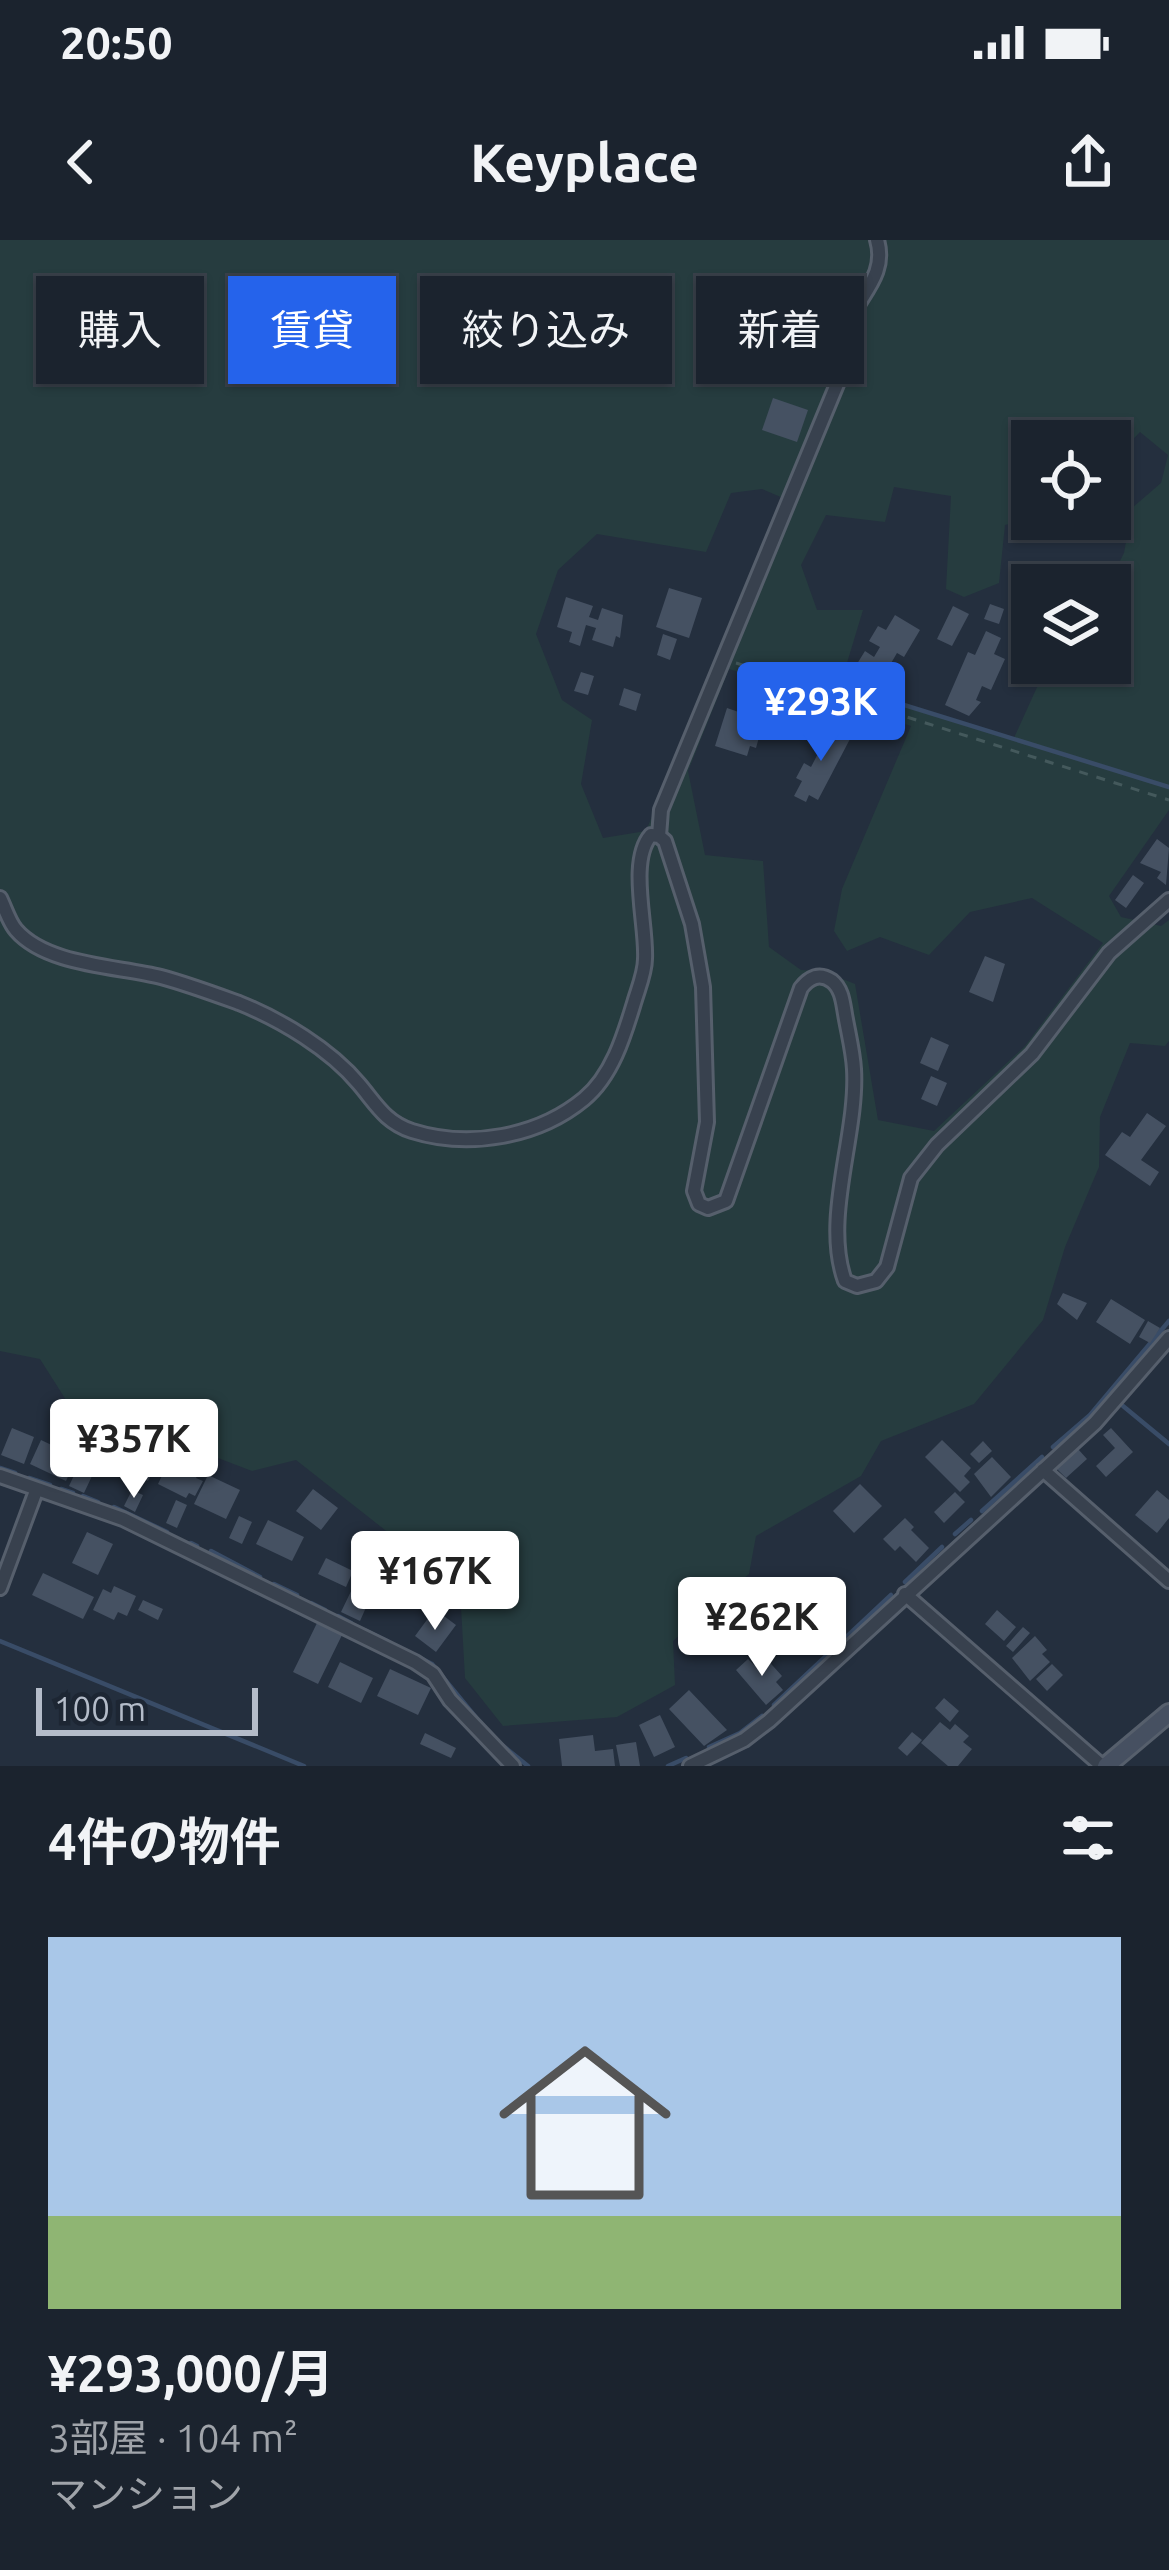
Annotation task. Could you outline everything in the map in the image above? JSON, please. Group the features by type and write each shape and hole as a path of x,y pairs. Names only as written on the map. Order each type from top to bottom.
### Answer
{"main road":[{"path":"1113,1764 1169,1713"}],"street":[{"path":"659,836 661,810 852,348 844,330 876,278 881,261 877,240"},
{"path":"0,898 15,929 35,945 78,961 163,977 243,1005 308,1040 359,1083 372,1105 395,1124 415,1132 470,1139 506,1136 552,1120 586,1097 611,1065 646,962 643,844 651,835 659,836 665,841 692,924 704,987 707,1122 694,1192 699,1204 719,1207 726,1201 801,988 809,978 832,981 841,993 854,1072 840,1206 840,1267 845,1281 857,1286 875,1281 887,1267 910,1178 1031,1054 1109,953 1169,900"},
{"path":"690,1766 744,1740 769,1721 1095,1423 1169,1338"},
{"path":"1042,1470 1169,1580"},
{"path":"0,1476 123,1519 415,1661 433,1674 461,1713 513,1766"},
{"path":"0,1588 37,1491"},
{"path":"905,1594 1113,1764"}],"path":[{"path":"725,659 1169,800"}],"green space":[{"path":"0,240 1169,240 1169,810 1109,896 1121,917 1161,926 1169,920 1169,1041 1165,1046 1130,1043 1100,1117 1099,1167 1065,1247 1043,1320 974,1404 881,1441 861,1476 756,1536 749,1574 673,1641 675,1685 617,1717 503,1726 465,1678 460,1589 296,1460 252,1471 66,1400 40,1359 0,1351","holes":["1011,420 1131,420 1131,441 1140,432 1168,455 1161,483 1132,508 1131,540 1126,540 1118,564 1131,564 1131,684 1038,684 1013,740 840,686 863,610 817,610 801,565 826,515 885,522 894,487 951,496 946,589 964,597 999,583 1005,525 1011,523","762,489 783,498 646,831 603,838 581,784 592,720 562,700 536,634 558,570 597,534 706,552 731,493","729,669 911,726 842,889 834,931 847,951 880,937 929,955 970,912 1032,898 1103,943 1025,1046 934,1131 878,1120 855,984 823,971 801,970 769,947 763,861 705,855 688,771"]}],"building":[{"path":"773,398 808,410 797,442 762,430"},
{"path":"669,588 702,598 689,638 656,627"},
{"path":"566,597 593,606 589,617 598,620 602,608 623,615 620,638 616,636 613,647 592,640 596,628 586,625 580,646 569,642 572,632 557,627"},
{"path":"990,604 1004,609 999,624 984,619"},
{"path":"953,606 969,614 952,646 937,639"},
{"path":"895,615 920,630 904,657 897,653 880,682 872,677 864,690 847,680 865,651 874,657 880,647 869,641 878,626 886,630"},
{"path":"986,631 1001,638 994,654 1005,659 991,690 982,686 976,700 981,702 969,716 945,705 968,652 975,655"},
{"path":"663,634 677,639 670,660 657,655"},
{"path":"581,672 594,676 588,695 574,691"},
{"path":"624,688 641,694 636,711 619,705"},
{"path":"835,702 863,716 858,734 852,736 825,722"},
{"path":"727,708 759,719 756,748 750,746 747,756 715,746"},
{"path":"823,725 850,739 818,800 809,795 806,802 794,796 802,781 796,778 804,763 811,767 822,746 815,742"},
{"path":"1157,839 1169,848 1166,885 1157,878 1161,872 1140,863"},
{"path":"1133,875 1144,883 1126,908 1115,900"},
{"path":"985,956 1005,964 993,1002 969,992"},
{"path":"931,1037 949,1045 938,1071 920,1063"},
{"path":"931,1076 947,1083 937,1106 921,1099"},
{"path":"1147,1113 1166,1126 1141,1160 1159,1172 1150,1186 1105,1155 1122,1132 1130,1137"},
{"path":"1063,1293 1087,1303 1077,1320 1057,1304"},
{"path":"1111,1299 1145,1320 1130,1344 1096,1322"},
{"path":"1148,1321 1160,1328 1150,1343 1139,1337"},
{"path":"101,1425 117,1432 113,1440 127,1446 115,1471 85,1457"},
{"path":"12,1428 34,1437 24,1464 1,1455"},
{"path":"1111,1428 1133,1452 1106,1477 1096,1466 1115,1448 1103,1435"},
{"path":"41,1440 77,1457 66,1481 30,1464"},
{"path":"942,1440 971,1468 964,1476 970,1482 960,1492 925,1457"},
{"path":"983,1441 992,1451 979,1463 970,1454"},
{"path":"134,1447 161,1454 148,1481 124,1469"},
{"path":"1078,1449 1087,1459 1066,1478 1057,1469"},
{"path":"992,1457 1011,1477 991,1497 974,1474"},
{"path":"170,1459 201,1468 196,1478 203,1481 195,1496 189,1493 186,1498 158,1484"},
{"path":"77,1469 92,1476 84,1493 69,1486"},
{"path":"208,1475 240,1490 226,1519 194,1504"},
{"path":"860,1484 882,1506 854,1533 833,1511"},
{"path":"313,1489 338,1508 321,1530 296,1511"},
{"path":"132,1490 143,1495 135,1512 124,1506"},
{"path":"1157,1490 1169,1500 1169,1518 1157,1533 1135,1515"},
{"path":"955,1492 965,1502 944,1523 934,1512"},
{"path":"176,1500 187,1505 177,1528 166,1523"},
{"path":"239,1516 252,1522 242,1544 229,1538"},
{"path":"905,1518 929,1548 916,1562 900,1546 895,1551 883,1539"},
{"path":"268,1520 304,1537 292,1561 256,1544"},
{"path":"87,1532 113,1544 98,1575 72,1563"},
{"path":"383,1547 406,1564 399,1573 406,1579 396,1592 366,1570"},
{"path":"326,1558 353,1571 346,1587 318,1574"},
{"path":"419,1572 436,1585 423,1601 417,1597 408,1609 397,1601"},
{"path":"43,1573 94,1597 83,1619 32,1595"},
{"path":"354,1585 372,1594 360,1621 341,1612"},
{"path":"114,1586 136,1596 127,1616 118,1612 114,1620 93,1610 103,1589 111,1593"},
{"path":"143,1600 163,1609 158,1620 138,1610"},
{"path":"997,1610 1016,1627 1004,1641 985,1624"},
{"path":"444,1616 456,1625 436,1652 415,1636 429,1617 439,1624"},
{"path":"317,1623 342,1635 318,1684 293,1672"},
{"path":"1023,1627 1030,1633 1013,1652 1006,1646"},
{"path":"1035,1636 1050,1662 1030,1681 1012,1658"},
{"path":"764,1656 782,1676 776,1682 783,1690 766,1705 736,1670 748,1659 754,1665"},
{"path":"340,1662 373,1678 361,1703 328,1687"},
{"path":"1052,1664 1063,1675 1047,1691 1036,1679"},
{"path":"390,1669 431,1688 418,1715 377,1696"},
{"path":"689,1690 727,1730 704,1746 669,1709"},
{"path":"944,1698 959,1711 950,1722 935,1708"},
{"path":"660,1715 675,1747 654,1757 639,1725"},
{"path":"940,1722 950,1730 955,1724 969,1736 963,1742 972,1749 958,1766 948,1766 921,1743"},
{"path":"912,1732 922,1740 907,1756 898,1748"},
{"path":"425,1733 456,1748 451,1758 420,1744"},
{"path":"593,1735 595,1751 613,1749 615,1766 562,1766 559,1739"},
{"path":"636,1742 640,1766 620,1766 616,1745"}],"waterway":[{"path":"817,678 1169,787"},
{"path":"1053,1447 1090,1415 1169,1321"},
{"path":"1123,1406 1169,1444"},
{"path":"982,1511 1042,1457"},
{"path":"0,1468 15,1473"},
{"path":"29,1478 50,1485"},
{"path":"61,1489 73,1493"},
{"path":"83,1496 98,1502"},
{"path":"114,1507 167,1532"},
{"path":"955,1534 971,1520"},
{"path":"191,1543 197,1546"},
{"path":"905,1582 942,1547"},
{"path":"211,1551 260,1577"},
{"path":"274,1584 297,1595"},
{"path":"774,1705 891,1595"},
{"path":"311,1603 325,1610"},
{"path":"338,1616 351,1623"},
{"path":"364,1630 387,1641"},
{"path":"0,1641 304,1766"},
{"path":"418,1657 432,1664 492,1737 528,1766"},
{"path":"709,1747 762,1716"},
{"path":"668,1766 686,1758"}]}
